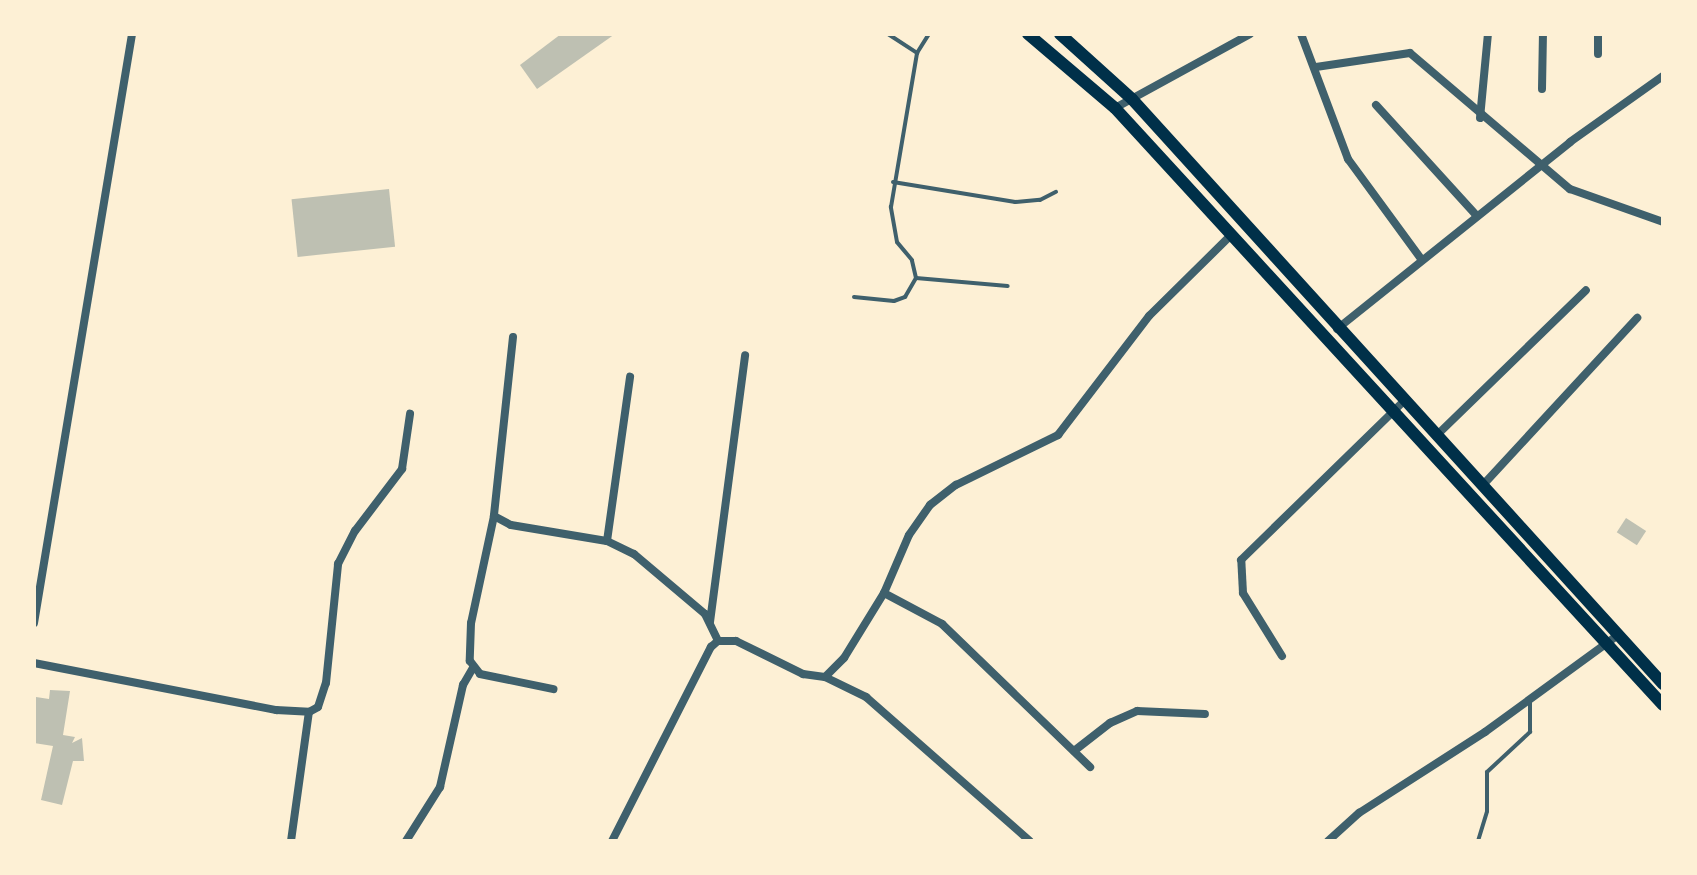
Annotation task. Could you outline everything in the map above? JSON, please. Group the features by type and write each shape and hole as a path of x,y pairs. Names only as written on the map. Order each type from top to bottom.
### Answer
{"main road":[{"path":"1028,34 1115,108 1391,413 1612,639 1662,682"},
{"path":"1060,34 1132,99 1482,486 1612,639 1663,705"}],"street":[{"path":"34,623 132,34"},
{"path":"1115,108 1234,38 1250,34"},
{"path":"1301,34 1316,67 1348,159 1422,260"},
{"path":"1480,118 1488,34"},
{"path":"1542,89 1543,34"},
{"path":"1598,34 1598,54"},
{"path":"1316,67 1410,53 1538,167 1588,198 1663,222"},
{"path":"1337,329 1538,167 1663,76"},
{"path":"1376,105 1477,216"},
{"path":"825,677 844,658 884,593 909,535 930,505 956,485 1058,435 1149,316 1230,236"},
{"path":"1436,436 1586,290"},
{"path":"1482,486 1637,318"},
{"path":"406,841 440,787 463,685 473,668 471,623 494,516 513,337"},
{"path":"710,623 745,355"},
{"path":"607,541 630,377"},
{"path":"1282,656 1243,593 1241,560 1404,401"},
{"path":"34,663 309,712 318,707 326,683 338,564 402,469 410,414"},
{"path":"494,516 511,525 607,541 634,554 710,623 718,641"},
{"path":"884,593 942,624 1090,767"},
{"path":"1328,841 1359,813 1530,700 1612,639"},
{"path":"612,841 704,656 718,641 736,641 803,674 825,677 866,697 1030,841"},
{"path":"473,668 553,689"},
{"path":"1074,751 1110,723 1137,711 1205,714"},
{"path":"291,841 309,712"}],"lane":[{"path":"888,34 917,53"},
{"path":"916,278 892,223 893,182 917,53 929,34"},
{"path":"893,182 1015,202 1040,200 1056,192"},
{"path":"916,278 1008,286"},
{"path":"854,297 894,301 905,297 916,278"},
{"path":"1478,841 1487,811 1487,772 1530,732 1530,700"}],"building":[{"path":"561,34 615,34 537,89 520,65"},
{"path":"389,189 395,247 298,257 292,199"},
{"path":"1626,518 1646,531 1637,545 1617,532"},
{"path":"50,690 70,691 63,735 75,737 72,743 82,738 84,761 73,761 62,805 41,800 53,746 34,743 36,697 49,699"}]}
